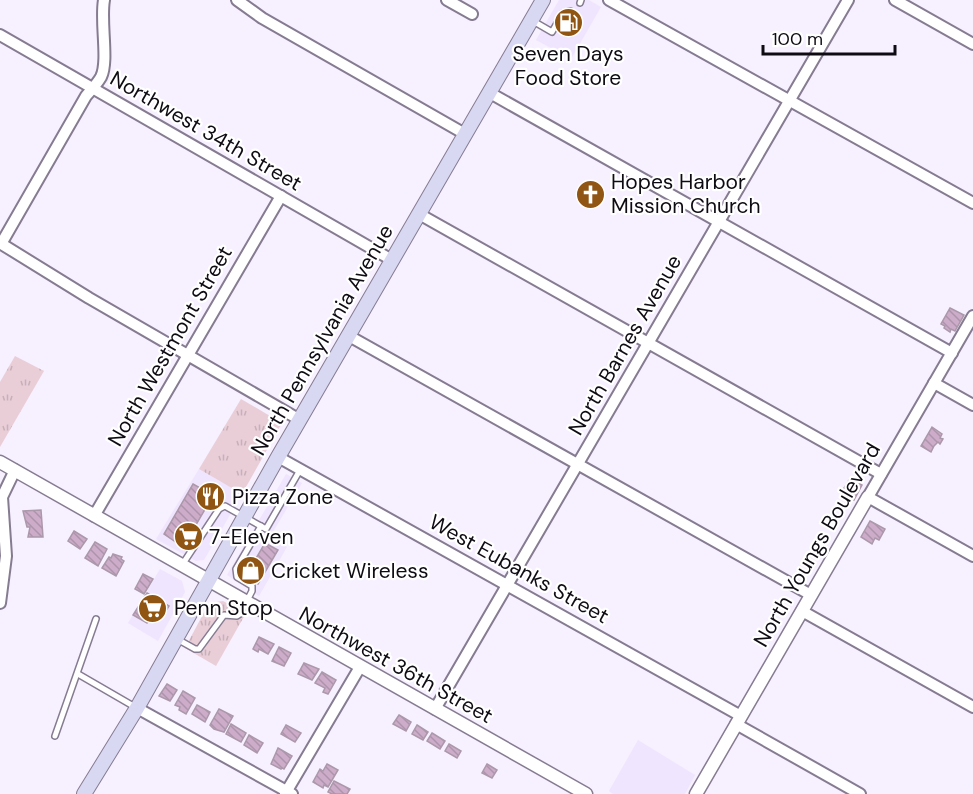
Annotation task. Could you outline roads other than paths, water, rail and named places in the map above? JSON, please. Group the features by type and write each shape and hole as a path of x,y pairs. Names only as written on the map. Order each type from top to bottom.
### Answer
{"main road":[{"name":"North Pennsylvania Avenue","path":"84,794 176,639 278,457 543,0"}],"street":[{"path":"104,0 102,22 104,64 101,77 1,244 300,420"},
{"path":"237,0 262,18 465,134"},
{"path":"447,0 472,14"},
{"path":"609,0 973,203"},
{"name":"North Barnes Avenue","path":"435,709 848,0"},
{"path":"895,0 973,44"},
{"name":"Northwest 34th Street","path":"0,35 392,260"},
{"path":"490,93 952,353"},
{"name":"North Westmont Street","path":"94,516 281,196"},
{"path":"419,214 881,474"},
{"name":"North Youngs Boulevard","path":"696,794 973,316"},
{"path":"349,336 811,595"},
{"path":"934,383 973,405"},
{"name":"West Eubanks Street","path":"278,457 508,585 860,794"},
{"name":"Northwest 36th Street","path":"0,462 208,582 586,794"},
{"path":"0,603 6,556 2,497 15,470"},
{"path":"868,497 973,556"},
{"path":"802,611 973,707"},
{"path":"136,708 288,793 360,667"}],"lane":[{"path":"531,20 552,32 566,12 566,4"},
{"path":"182,566 219,509 225,506 266,529 300,469"},
{"path":"176,639 199,649 224,615 237,616 252,591 252,586 237,577 236,568 261,526"},
{"path":"55,736 96,619"},
{"path":"78,674 136,708"}],"place":[{"name":"Seven Days Food Store","path":"568,23"},
{"name":"Hopes Harbor Mission Church","path":"590,194"},
{"name":"Pizza Zone","path":"211,497"},
{"name":"7-Eleven","path":"188,537"},
{"name":"Cricket Wireless","path":"250,571"},
{"name":"Penn Stop","path":"153,608"}]}
